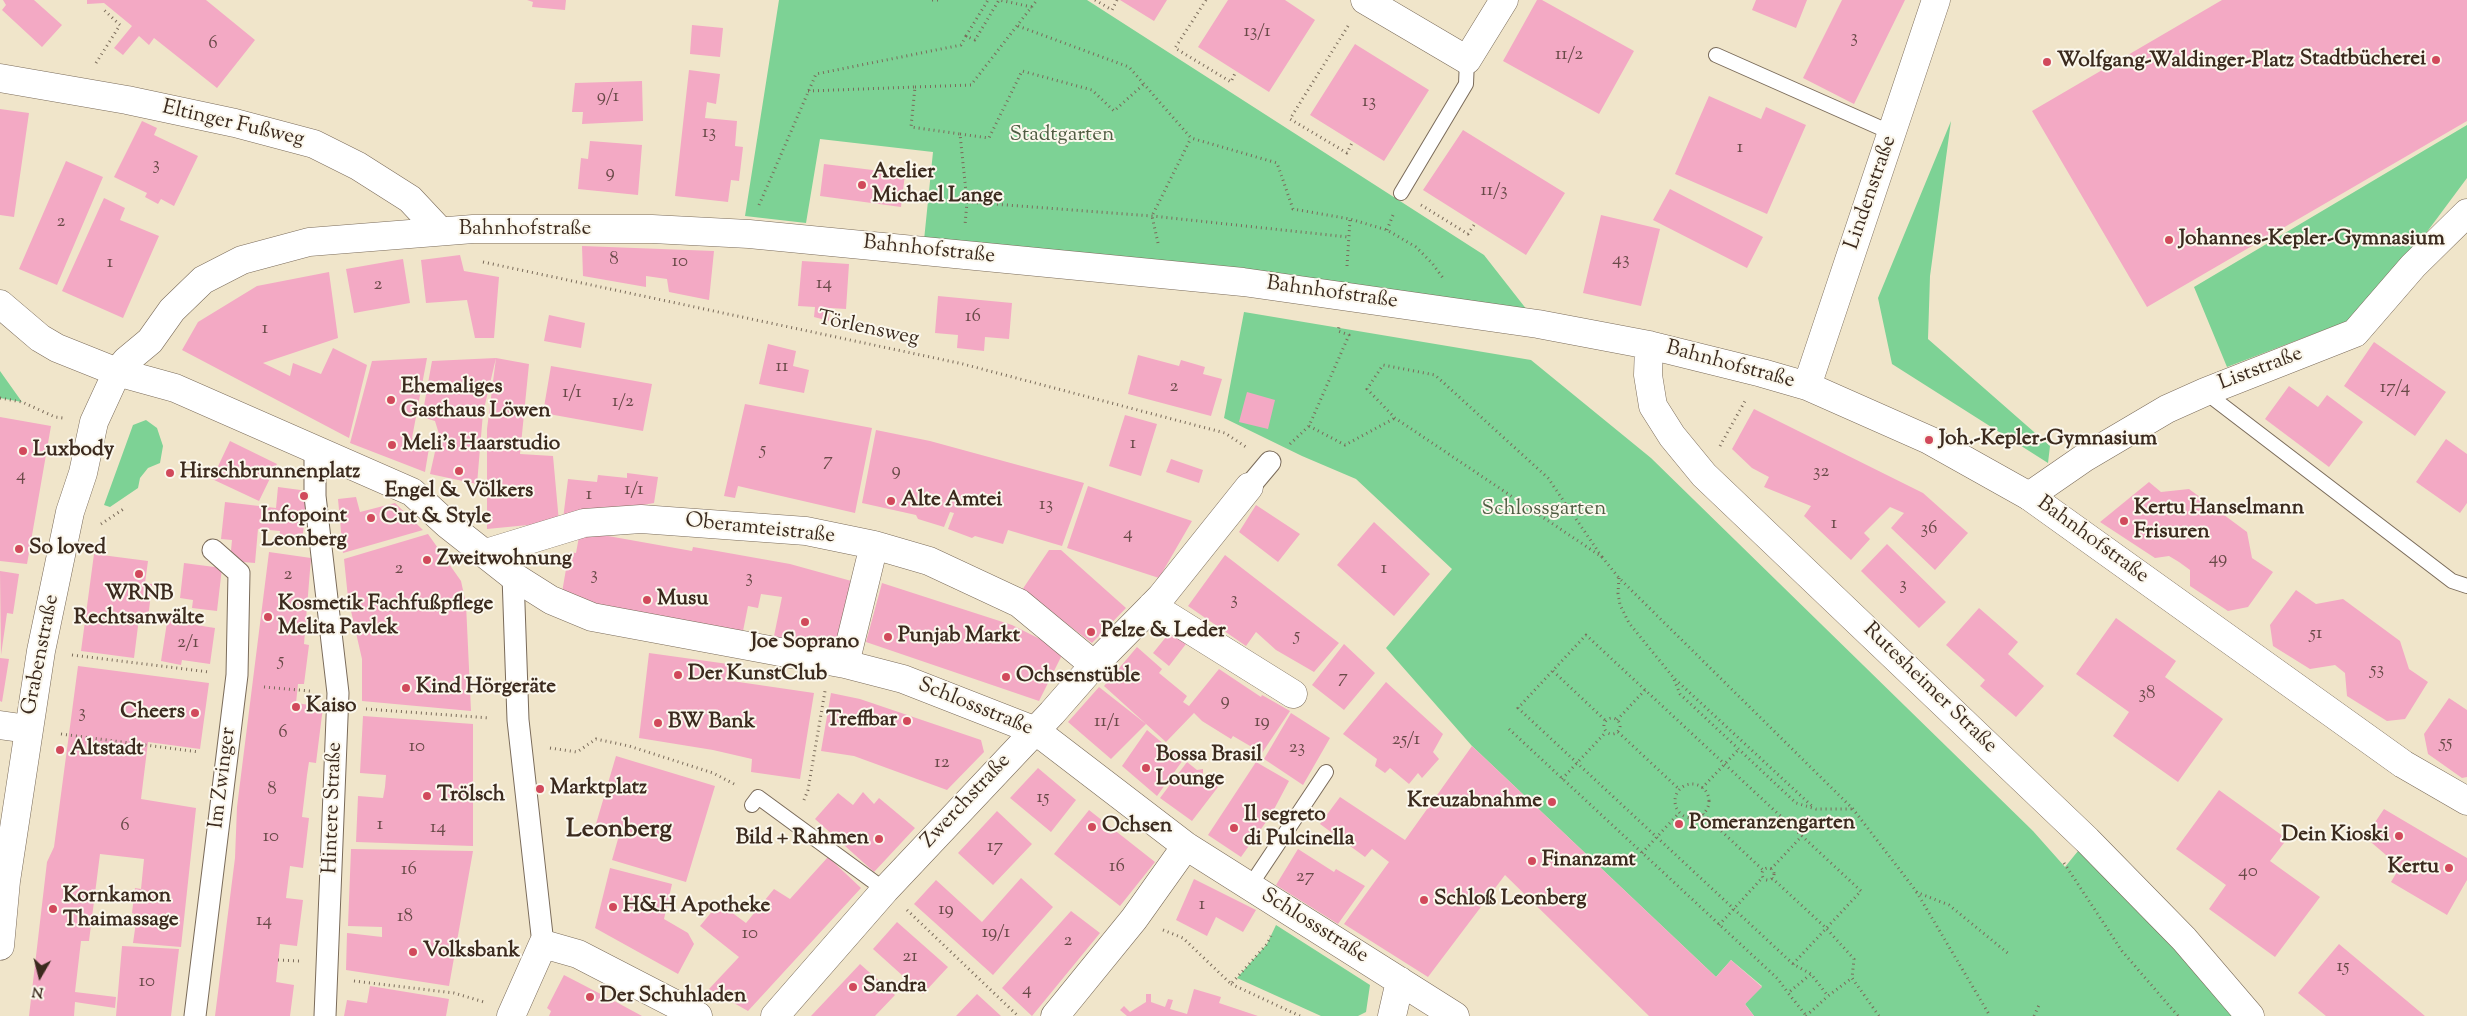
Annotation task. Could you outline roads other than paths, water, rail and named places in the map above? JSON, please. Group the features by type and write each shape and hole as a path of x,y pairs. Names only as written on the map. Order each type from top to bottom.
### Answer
{"street":[{"path":"1365,0 1467,60 1504,0"},
{"name":"Lindenstraße","path":"1807,386 1936,0"},
{"name":"Eltinger Fußweg","path":"0,78 235,123 314,144 358,166 410,199 440,230"},
{"name":"Liststraße","path":"2029,496 2084,458 2167,409 2205,392 2355,333 2413,266 2467,213"},
{"name":"Bahnhofstraße","path":"117,372 126,361 150,341 172,310 203,280 242,260 309,242 440,230 652,229 749,234 962,253 1169,276 1243,282 1538,324 1649,345 1762,372 1807,386 1929,440 2029,496 2403,764 2467,801"},
{"path":"0,304 40,338 57,348 117,372 175,388 210,414 316,452 412,492 447,524 514,576 518,720 543,944 512,1014"},
{"name":"Rutesheimer Straße","path":"1649,345 1648,376 1653,406 1672,436 1704,475 2087,840 2184,939 2250,1016"},
{"name":"Grabenstraße","path":"0,946 6,881 41,651 70,512 83,472 94,422 117,372"},
{"name":"Hintere Straße","path":"316,452 315,496 338,700 325,1016"},
{"name":"Zwerchstraße","path":"775,1016 885,890 1036,731 1094,665 1152,606 1270,462"},
{"name":"Oberamteistraße","path":"486,554 584,523 640,519 806,531 874,545 929,561 1020,602 1094,665"},
{"path":"838,663 874,545"},
{"name":"Im Zwinger","path":"195,1016 236,680 239,573 213,550"},
{"name":"Schlossstraße","path":"514,576 551,600 592,617 838,663 903,679 1036,731 1186,846 1455,1016"},
{"path":"1152,606 1293,694"},
{"path":"0,724 28,729"},
{"path":"1054,1016 1134,919 1186,846"},
{"path":"543,944 578,954 698,1016"},
{"path":"1392,1016 1400,981"}],"lane":[{"path":"1716,55 1892,133"},
{"path":"1401,193 1466,84 1467,60"},
{"path":"2205,392 2452,581 2467,586"},
{"path":"1250,886 1326,772"},
{"path":"755,801 796,823 885,890"}],"place":[{"name":"Stadtbücherei","path":"2436,60"},
{"name":"Wolfgang-Waldinger-Platz","path":"2047,62"},
{"name":"Atelier Michael Lange","path":"862,185"},
{"name":"Johannes-Kepler-Gymnasium","path":"2169,240"},
{"name":"Ehemaliges Gasthaus Löwen","path":"391,400"},
{"name":"Joh.-Kepler-Gymnasium","path":"1929,440"},
{"name":"Meli's Haarstudio","path":"392,445"},
{"name":"Luxbody","path":"23,451"},
{"name":"Engel & Völkers","path":"459,471"},
{"name":"Hirschbrunnenplatz","path":"170,473"},
{"name":"Infopoint Leonberg","path":"304,496"},
{"name":"Alte Amtei","path":"891,501"},
{"name":"Cut & Style","path":"371,518"},
{"name":"Kertu Hanselmann Frisuren","path":"2124,521"},
{"name":"So loved","path":"19,549"},
{"name":"Zweitwohnung","path":"427,560"},
{"name":"WRNB Rechtsanwälte","path":"139,574"},
{"name":"Musu","path":"647,600"},
{"name":"Kosmetik Fachfußpflege Melita Pavlek","path":"268,617"},
{"name":"Joe Soprano","path":"805,622"},
{"name":"Pelze & Leder","path":"1091,632"},
{"name":"Punjab Markt","path":"888,637"},
{"name":"Der KunstClub","path":"678,675"},
{"name":"Ochsenstüble","path":"1006,677"},
{"name":"Kind Hörgeräte","path":"406,688"},
{"name":"Kaiso","path":"296,707"},
{"name":"Cheers","path":"195,713"},
{"name":"Treffbar","path":"907,721"},
{"name":"BW Bank","path":"658,723"},
{"name":"Altstadt","path":"60,750"},
{"name":"Bossa Brasil Lounge","path":"1146,768"},
{"name":"Marktplatz","path":"540,789"},
{"name":"Trölsch","path":"427,796"},
{"name":"Kreuzabnahme","path":"1552,802"},
{"name":"Pomeranzengarten","path":"1679,824"},
{"name":"Ochsen","path":"1092,827"},
{"name":"Il segreto di Pulcinella","path":"1234,828"},
{"name":"Dein Kioski","path":"2399,836"},
{"name":"Bild + Rahmen","path":"879,839"},
{"name":"Finanzamt","path":"1532,861"},
{"name":"Kertu","path":"2449,868"},
{"name":"Schloß Leonberg","path":"1424,900"},
{"name":"H&H Apotheke","path":"613,907"},
{"name":"Kornkamon Thaimassage","path":"53,909"},
{"name":"Volksbank","path":"413,952"},
{"name":"Sandra","path":"853,987"},
{"name":"Der Schuhladen","path":"590,997"}],"district":[{"name":"Leonberg","path":"619,832"}],"park label":[{"name":"Stadtgarten","path":"1062,136"},
{"name":"Schlossgarten","path":"1544,510"}]}
